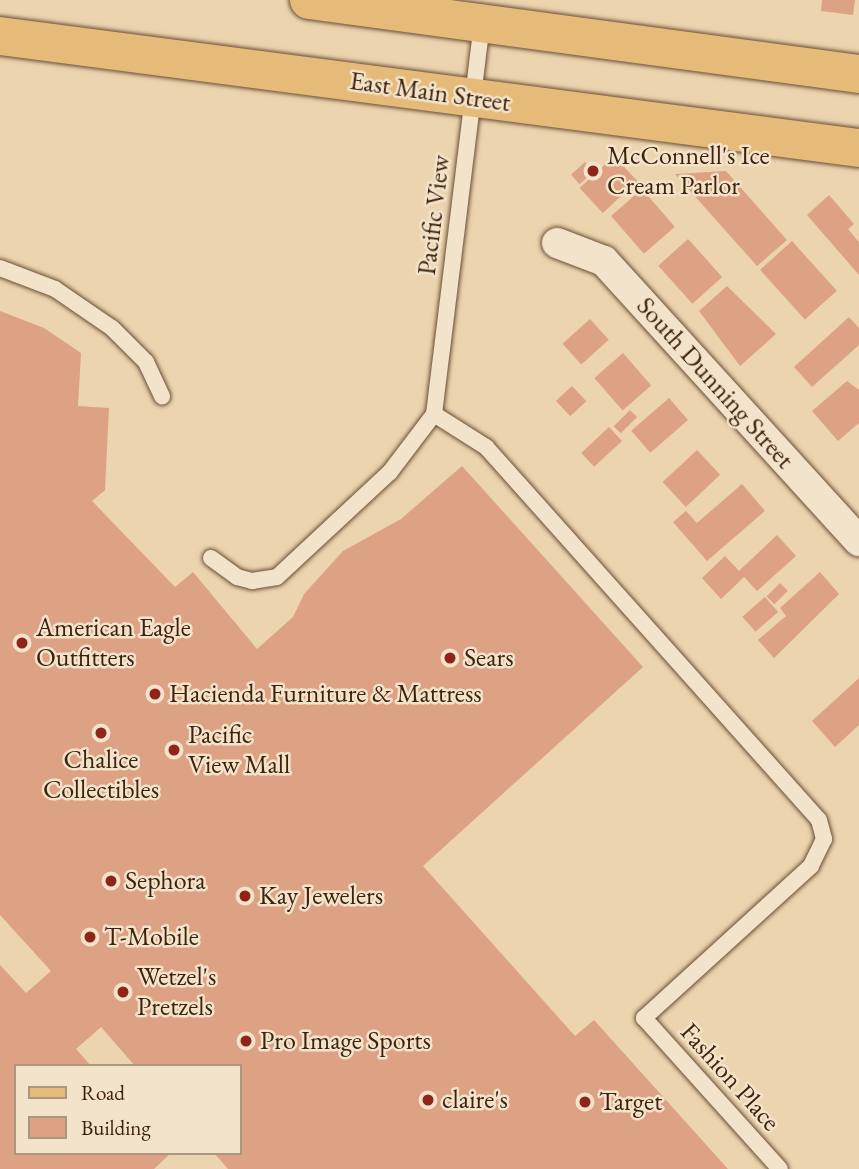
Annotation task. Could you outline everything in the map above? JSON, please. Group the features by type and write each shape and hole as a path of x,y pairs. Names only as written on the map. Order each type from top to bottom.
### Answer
{"main road":[{"path":"309,0 859,74"},
{"name":"East Main Street","path":"0,36 859,148"}],"street":[{"name":"South Dunning Street","path":"557,243 604,261 859,541"}],"lane":[{"name":"Pacific View","path":"434,414 483,22"},
{"path":"0,268 55,289 112,328 146,362 162,397"},
{"path":"211,558 237,577 252,580 277,577 390,472 434,414"},
{"name":"Fashion Place","path":"434,414 486,447 819,820 824,839 811,866 644,1018 780,1169"}],"building":[{"path":"822,0 855,0 853,15 821,11"},
{"path":"614,156 637,181 603,213 580,188"},
{"path":"585,162 594,172 580,184 571,175"},
{"path":"726,171 787,240 757,266 675,174"},
{"path":"642,189 675,227 644,254 611,216"},
{"path":"829,195 854,224 848,229 859,242 859,275 807,215"},
{"path":"688,239 722,277 692,304 658,266"},
{"path":"792,241 837,291 805,320 760,270"},
{"path":"727,286 776,334 740,366 699,311"},
{"name":"Pacific View Mall","path":"0,311 44,328 81,353 78,406 109,408 105,490 92,501 175,587 193,572 257,649 293,617 304,594 343,551 401,519 462,466 643,667 423,866 575,1036 594,1020 728,1169 228,1169 216,1155 242,1155 242,1064 133,1064 101,1027 76,1049 89,1064 14,1064 14,1155 169,1155 154,1169 0,1169 0,965 26,993 51,971 0,915"},
{"path":"849,317 859,328 859,345 812,387 794,367"},
{"path":"590,319 609,340 581,365 563,344"},
{"path":"623,353 651,385 623,410 594,378"},
{"path":"847,381 859,390 859,423 838,441 812,411"},
{"path":"572,386 586,401 570,416 556,401"},
{"path":"669,398 688,420 650,453 631,431"},
{"path":"630,410 637,417 621,433 614,426"},
{"path":"609,427 622,441 594,467 581,453"},
{"path":"697,450 720,475 686,507 663,482"},
{"path":"742,484 765,511 707,561 673,522 686,511 697,523"},
{"path":"777,535 796,556 757,591 744,577 721,599 702,578 725,556 739,571"},
{"path":"820,572 839,594 774,658 758,640 786,616 780,608"},
{"path":"780,583 788,591 774,604 767,596"},
{"path":"765,597 778,612 755,632 742,617"},
{"path":"859,678 859,725 835,747 812,721"}],"place":[{"name":"McConnell's Ice Cream Parlor","path":"593,171"},
{"name":"American Eagle Outfitters","path":"22,643"},
{"name":"Sears","path":"450,658"},
{"name":"Hacienda Furniture & Mattress","path":"155,694"},
{"name":"Chalice Collectibles","path":"101,733"},
{"name":"Pacific View Mall","path":"174,750"},
{"name":"Sephora","path":"111,881"},
{"name":"Kay Jewelers","path":"245,896"},
{"name":"T-Mobile","path":"90,937"},
{"name":"Wetzel's Pretzels","path":"123,992"},
{"name":"Pro Image Sports","path":"246,1041"},
{"name":"claire's","path":"428,1100"},
{"name":"Target","path":"585,1102"}]}
